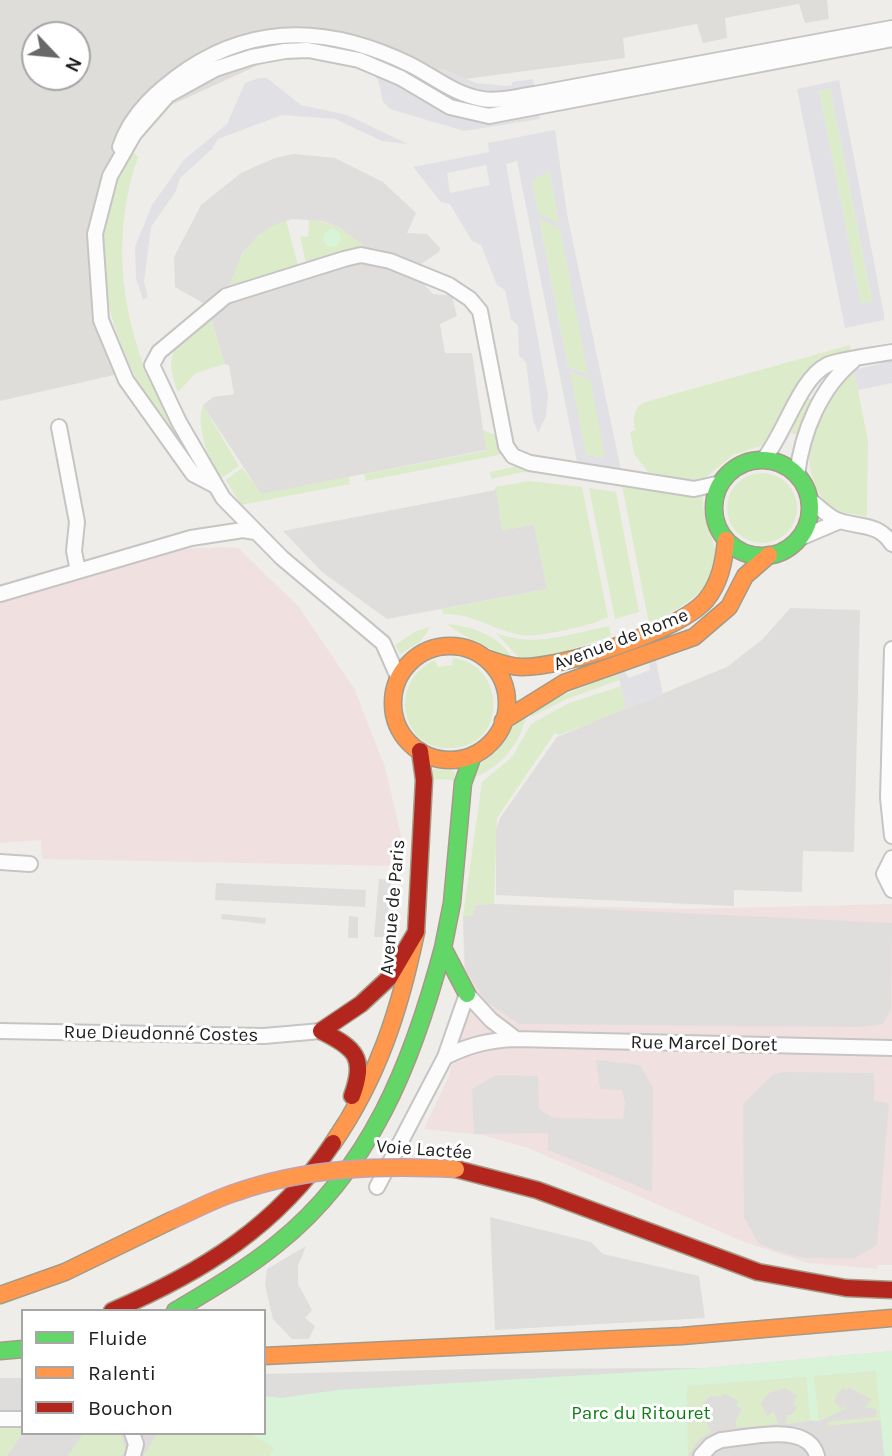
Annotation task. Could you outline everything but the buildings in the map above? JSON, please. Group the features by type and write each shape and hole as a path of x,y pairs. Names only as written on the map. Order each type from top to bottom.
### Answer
{"main road":[{"path":"763,460 788,467 797,475 809,499 809,520 800,538 780,552 768,555 745,553 726,540 715,518 716,494 721,483 739,466 763,460"},
{"name":"Avenue de Rome","path":"485,658 505,665 531,667 562,661 671,626 697,609 716,587 723,567 726,540"},
{"name":"Avenue de Rome","path":"503,721 564,683 694,637 713,624 729,607 745,576 768,555"},
{"path":"460,647 485,658 502,680 506,693 503,721 491,741 473,755 440,759 421,751 404,737 395,717 393,695 398,677 409,663 432,648 460,647"},
{"name":"Avenue de Paris","path":"116,1309 175,1283 236,1244 287,1200 321,1161 354,1115 384,1057 405,997 416,932 424,780 421,751"},
{"path":"178,1309 246,1269 282,1241 322,1202 359,1158 384,1118 422,1031 443,948 452,903 463,783 473,755"},
{"path":"321,1031 361,1004 389,978 416,932"},
{"path":"443,948 467,994"},
{"path":"321,1031 348,1043 360,1060 355,1089 321,1161"},
{"name":"Voie Lactée","path":"0,1295 65,1272 237,1192 330,1170 378,1165 456,1169 547,1193 727,1265 825,1287 892,1290"},
{"path":"266,1356 682,1336 892,1318"},
{"path":"0,1351 21,1349"},
{"path":"0,1363 21,1365"}],"street":[{"path":"214,485 193,474 127,380 101,320 95,234 126,129 163,86 203,59 245,40 306,33 365,45 412,66 457,93 486,100 536,94 892,28"},
{"path":"110,176 134,134 168,95 215,69 265,54 309,50 359,60 401,78 450,107 489,116 892,38"},
{"path":"398,677 383,643 255,532 214,485 152,365 155,358 226,296 361,255 390,261 449,285 463,293 480,311 502,433 509,451 521,461 694,489 721,483"},
{"path":"763,460 780,438 813,376 832,363 892,352"},
{"path":"797,475 803,443 828,385 854,360"},
{"path":"59,427 77,522 74,551 78,571"},
{"path":"809,499 840,521 871,526 882,532 892,544"},
{"path":"800,538 840,521"},
{"path":"0,594 191,538 243,530 255,532"},
{"path":"892,649 888,798 892,836"},
{"path":"892,858 884,874 892,890"},
{"path":"0,862 30,864"},
{"path":"377,1187 445,1057 449,1039 467,994 491,1020 516,1039"},
{"name":"Rue Dieudonné Costes","path":"0,1031 264,1036 321,1031"},
{"name":"Rue Marcel Doret","path":"445,1057 479,1043 516,1039 892,1048"},
{"path":"0,1419 21,1419"},
{"path":"701,1456 711,1445 721,1440 794,1434 807,1439 817,1456"},
{"path":"133,1435 136,1444 133,1456"}],"shaded area":[{"path":"0,0 827,0 829,19 805,23 799,4 725,18 727,38 703,43 697,24 623,38 625,58 465,79 309,42 134,122 93,214 114,375 0,401"},
{"path":"279,38 348,46 411,70 444,69 476,83 507,86 512,85 512,82 533,79 540,119 464,131 390,109 383,102 378,80 367,68 317,56 284,55 229,68 178,97 153,119 188,67"},
{"path":"267,78 301,105 347,115 408,144 382,141 335,119 282,115 218,139 212,149 180,178 176,191 151,227 144,282 148,297 143,300 136,278 135,247 152,205 184,160 227,124 245,83"},
{"path":"839,80 884,320 845,328 797,89","holes":["830,88 872,302 861,303 819,91"]},
{"path":"555,130 567,214 621,470 577,462 517,161 506,164 548,395 546,416 538,433 533,420 526,362 519,356 518,326 511,319 505,290 497,285 481,245 472,241 450,204 441,202 413,167 489,152 488,143","holes":["486,165 490,185 450,193 447,173","549,171 559,223 538,213 532,181","539,219 560,229 588,374 568,367","570,372 590,379 605,458 586,455"]},
{"path":"294,154 335,158 383,182 416,213 407,233 427,234 440,248 439,252 418,266 378,249 367,248 339,227 322,221 292,219 259,234 242,254 229,286 203,303 175,287 174,257 201,205 241,173 275,158"},
{"path":"370,262 418,278 433,294 452,296 457,316 440,324 445,353 472,353 486,450 261,494 203,405 213,397 234,394 229,365 225,364 210,315 230,301 344,265"},
{"path":"892,361 892,383 858,390 854,370"},
{"path":"496,490 502,531 534,524 547,589 387,619 322,572 283,531"},
{"path":"238,548 298,606 354,688 385,767 402,839 403,862 393,866 42,859 41,840 0,843 0,603 186,549"},
{"path":"790,608 860,610 854,852 803,851 802,892 734,890 734,906 496,895 496,830 500,818 557,737 727,667 763,639"},
{"path":"656,661 663,695 626,710 618,673 625,671 628,678 650,670 649,663"},
{"path":"379,879 391,880 386,937 374,937"},
{"path":"216,883 366,890 365,907 215,900"},
{"path":"892,904 892,1265 877,1265 877,1269 808,1263 744,1242 528,1148 482,1135 424,1129 448,1078 473,989 464,966 463,916 472,916 476,905 683,909"},
{"path":"476,905 892,923 891,1010 883,1024 860,1027 519,1024 484,1000 465,968 463,916 472,916"},
{"path":"222,914 266,918 265,924 221,919"},
{"path":"349,916 358,917 358,938 348,938"},
{"path":"596,1060 640,1065 653,1088 652,1192 548,1150 548,1133 474,1134 472,1089 496,1075 538,1076 539,1109 553,1118 623,1119 625,1103 622,1090 600,1089"},
{"path":"784,1072 874,1073 874,1101 889,1103 877,1245 855,1258 804,1258 774,1250 758,1243 744,1217 743,1104 772,1075"},
{"path":"490,1217 591,1242 603,1254 699,1276 705,1318 495,1330"},
{"path":"306,1246 298,1266 298,1284 312,1310 305,1318 315,1326 309,1339 292,1339 273,1319 265,1285 267,1269"},
{"path":"892,1351 892,1456 0,1456 0,1378 21,1378 21,1435 266,1435 266,1374 473,1369 704,1368"}],"green space":[{"path":"830,88 872,302 861,303 819,91"},
{"path":"131,149 138,157 128,192 123,227 126,298 144,367 177,431 170,437 131,368 107,297 103,261 104,225 114,187"},
{"path":"549,171 559,224 538,213 532,181"},
{"path":"309,218 339,227 367,248 348,250 306,263 300,236 308,237"},
{"path":"539,218 560,229 589,374 568,367"},
{"path":"286,220 298,265 229,286 237,264 249,245 265,229"},
{"path":"328,229 336,229 341,238 339,245 328,247 323,242 323,234"},
{"path":"210,315 225,364 196,373 178,392 171,365 172,356 182,340"},
{"path":"850,345 851,353 807,373 793,391 775,430 764,445 733,455 705,478 686,480 648,472 634,454 630,432 635,430 634,417 641,404"},
{"path":"854,370 868,441 867,517 841,512 827,504 817,489 809,460 811,443 814,444 812,440 828,400 839,383"},
{"path":"569,372 590,379 606,458 586,455"},
{"path":"806,397 812,400 797,435 791,433"},
{"path":"203,405 239,466 220,479 204,442 201,422"},
{"path":"483,430 495,435 503,454 366,481 364,474 485,451"},
{"path":"517,466 549,474 523,472 491,479 490,472"},
{"path":"242,468 261,493 349,477 350,484 241,505 226,480"},
{"path":"769,473 782,479 791,488 795,494 795,522 787,533 776,541 755,543 737,533 729,522 727,501 737,483 748,475"},
{"path":"529,481 582,487 608,617 566,630 522,635 465,616 443,614 442,609 547,589 534,524 502,531 495,487"},
{"path":"622,485 703,497 705,517 715,549 716,563 705,587 684,604 649,624"},
{"path":"589,488 616,492 639,612 615,619"},
{"path":"448,624 467,627 493,638 513,659 466,637"},
{"path":"609,626 611,636 564,652 520,659 496,633 538,639"},
{"path":"430,627 421,641 400,654 395,645 416,631"},
{"path":"453,658 470,663 483,674 491,688 494,704 491,720 484,734 471,744 453,748 435,746 421,739 411,727 406,713 406,698 410,683 420,670 435,660 438,667 452,665"},
{"path":"618,673 620,680 569,698 531,717 532,708"},
{"path":"621,686 626,710 559,735 555,733 497,818 494,904 476,905 472,916 463,916 482,782 512,757 531,724 569,703"},
{"path":"526,716 519,736 508,753 493,767 475,777 479,765 497,751 514,725"},
{"path":"433,769 455,771 454,780 431,779"},
{"name":"Parc du Ritouret","path":"892,1351 892,1456 884,1456 876,1371 814,1376 819,1421 810,1421 806,1377 687,1386 688,1456 269,1456 274,1448 252,1435 266,1435 266,1396 281,1398 338,1390 704,1368"},
{"path":"877,1371 881,1420 828,1426 828,1422 877,1417 876,1409 865,1408 871,1399 849,1387 846,1390 843,1388 836,1396 835,1402 841,1409 847,1405 845,1409 819,1421 814,1376"},
{"path":"806,1377 810,1421 786,1424 787,1415 792,1415 797,1407 793,1404 797,1396 785,1388 769,1393 761,1403 767,1416 774,1411 778,1424 736,1428 736,1419 742,1409 736,1406 738,1401 724,1393 722,1397 710,1396 702,1405 708,1411 705,1420 711,1432 699,1439 688,1456 686,1386"},
{"path":"21,1427 22,1435 7,1456 0,1456 0,1428"},
{"path":"82,1435 122,1435 126,1450 121,1456 68,1456"},
{"path":"157,1435 252,1435 274,1448 269,1456 143,1456"}],"traffic: fast":[{"path":"762,460 780,464 796,474 806,490 810,508 806,526 796,542 780,552 762,556 744,552 728,542 718,526 714,508 718,490 728,474 744,464 762,460"},
{"path":"467,994 443,948 452,903 463,783 473,755"},
{"path":"178,1309 240,1271 277,1244 310,1214 338,1182 363,1147 402,1072 418,1031 443,948"},
{"path":"0,1351 21,1349"}],"traffic: slow":[{"path":"485,658 521,667 540,666 619,646 672,624 706,600 715,587 726,540"},
{"path":"503,721 564,683 694,637 729,607 745,576 769,555"},
{"path":"450,646 472,651 490,663 502,681 507,703 502,725 490,743 472,755 450,760 428,755 410,743 398,725 393,703 398,681 410,663 428,651 450,646"},
{"path":"333,1143 375,1068 395,1015 416,932"},
{"path":"172,1220 228,1195 291,1177 373,1168 456,1169"},
{"path":"0,1295 65,1272 172,1220"},
{"path":"266,1356 682,1336 892,1318"}],"traffic: jam":[{"path":"321,1031 361,1004 389,978 416,932 424,780 420,751"},
{"path":"321,1031 343,1043 355,1056 358,1072 352,1096"},
{"path":"116,1309 177,1280 236,1243 288,1199 333,1143"},
{"path":"456,1169 537,1190 758,1272 846,1288 892,1290"}]}
